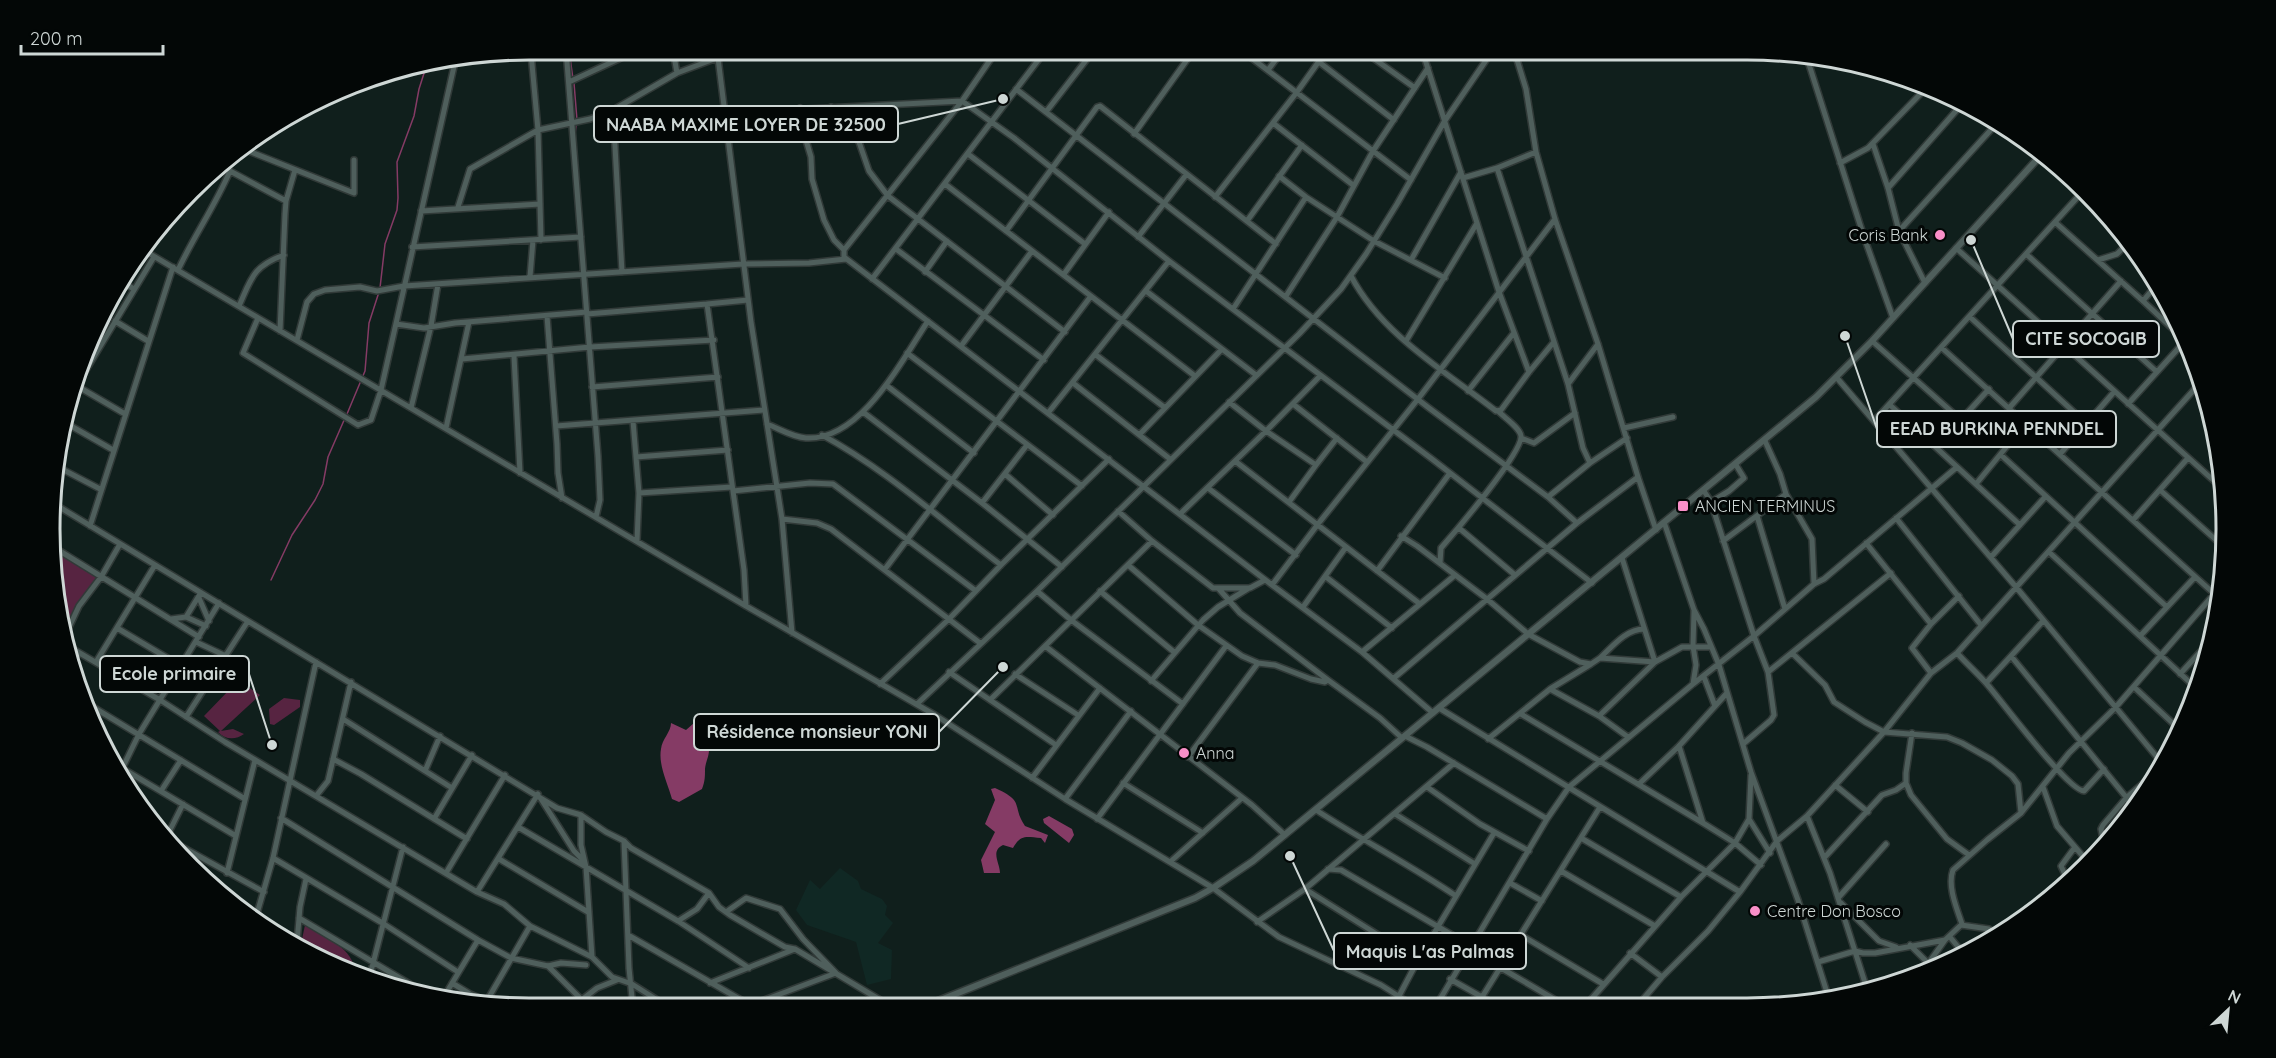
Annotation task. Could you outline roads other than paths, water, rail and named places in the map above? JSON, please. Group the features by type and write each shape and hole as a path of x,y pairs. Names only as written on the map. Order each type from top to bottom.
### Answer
{"street":[{"path":"532,60 538,130 541,240"},
{"path":"567,60 600,500 596,517"},
{"path":"569,82 616,60"},
{"path":"674,60 677,73"},
{"path":"458,207 470,169 538,130 572,123 613,110 677,73 711,60"},
{"path":"719,60 743,264 764,410 778,486 792,633"},
{"path":"844,250 962,101 991,60"},
{"path":"872,279 1038,60"},
{"path":"1046,112 1086,60"},
{"path":"1134,134 1186,60"},
{"path":"1254,60 1411,180"},
{"path":"1268,70 1276,60"},
{"path":"1376,60 1415,88"},
{"path":"1425,60 1499,292 1529,372"},
{"path":"917,704 1062,567 1314,319 1351,276 1444,122 1487,60"},
{"path":"1517,60 1526,89 1536,152 1555,219 1598,344 1656,530"},
{"path":"1215,197 1319,62 1394,120"},
{"path":"1809,64 1893,318"},
{"path":"258,318 243,353 358,424 371,420 381,390 454,66"},
{"path":"1286,296 1337,217 1373,151 1428,68"},
{"path":"1016,89 1548,497 1577,522"},
{"path":"1840,163 1873,144 1921,94"},
{"path":"726,113 962,101 1053,168 1169,261 1593,583"},
{"path":"1006,231 1100,106 1185,175 1276,244"},
{"path":"831,107 832,121 853,135 859,142 869,171 888,196 1065,332"},
{"path":"800,108 805,119 805,138 811,157 812,180 824,220 834,240 844,250 846,259 1436,710 1569,787 1740,892"},
{"path":"613,110 616,197 622,272"},
{"path":"1888,188 1958,110"},
{"path":"1273,123 1353,185"},
{"path":"1899,231 1992,129"},
{"path":"1873,144 1899,231 1925,282"},
{"path":"1247,221 1302,145"},
{"path":"250,152 354,193 354,160"},
{"path":"1412,260 1462,175 1497,168 1536,152"},
{"path":"968,154 1085,244"},
{"path":"946,998 1144,919 1213,888 1253,861 1736,465 1837,378 2037,160"},
{"path":"1497,168 1568,384 1590,463"},
{"path":"280,331 286,201 295,170"},
{"path":"90,526 148,341 175,269 219,196 230,171 286,201"},
{"path":"1138,237 1185,175"},
{"path":"1279,176 1306,197 1374,241 1444,278"},
{"path":"945,184 1195,376"},
{"path":"1233,309 1306,197"},
{"path":"1874,421 2079,197"},
{"path":"421,211 458,207 540,204"},
{"path":"1064,274 1109,212"},
{"path":"1272,585 1555,219"},
{"path":"1406,341 1477,223"},
{"path":"2055,223 2170,326"},
{"path":"412,247 581,237"},
{"path":"530,277 533,240"},
{"path":"925,272 947,241"},
{"path":"1956,248 2213,480"},
{"path":"2098,260 2117,254 2123,248"},
{"path":"896,249 1044,360"},
{"path":"962,346 1032,251"},
{"path":"149,254 792,633 917,704 1065,800 1213,888 1279,937 1358,974 1402,998"},
{"path":"2026,254 2157,372"},
{"path":"239,306 255,272 264,263 284,255"},
{"path":"92,359 154,257"},
{"path":"297,340 307,302 314,294 325,290 360,287 376,291 404,286 584,273 743,264 810,263 846,259"},
{"path":"1048,413 1096,356 1169,261"},
{"path":"1351,276 1365,300 1406,341 1440,370 1499,412 1519,431 1521,438 1506,466 1441,548 1440,563"},
{"path":"2010,407 2121,281"},
{"path":"411,408 431,326 438,284"},
{"path":"128,286 134,289"},
{"path":"1146,291 1256,375"},
{"path":"2143,301 2151,291"},
{"path":"885,569 1091,296"},
{"path":"396,324 415,327 431,326 748,300"},
{"path":"707,304 724,414 744,570 746,606"},
{"path":"547,316 558,480 562,498"},
{"path":"1970,317 2087,424"},
{"path":"115,321 148,341"},
{"path":"767,424 798,437 811,438 846,425 863,412 886,385 928,321"},
{"path":"446,429 469,322"},
{"path":"1468,391 1513,334"},
{"path":"462,359 514,356 590,347 714,340"},
{"path":"1872,341 1961,420"},
{"path":"1499,412 1553,344"},
{"path":"1568,384 1598,344"},
{"path":"1942,348 2010,407 2212,592"},
{"path":"1140,434 1222,349"},
{"path":"2128,404 2180,350"},
{"path":"907,353 1082,486"},
{"path":"514,356 520,473"},
{"path":"1096,356 1164,407"},
{"path":"1180,514 1320,376"},
{"path":"592,387 718,377"},
{"path":"1837,378 2016,586 2157,757"},
{"path":"1073,383 1170,459"},
{"path":"886,385 974,453"},
{"path":"82,389 125,414"},
{"path":"1937,446 1989,389"},
{"path":"1644,998 1662,977 1690,951 1740,892 1777,841 1807,816 1884,732 1932,673 1957,652 2194,389"},
{"path":"2061,454 2114,392"},
{"path":"1229,402 1316,465"},
{"path":"1293,404 1367,462"},
{"path":"1890,405 2020,525"},
{"path":"556,426 764,410"},
{"path":"863,412 1062,567"},
{"path":"1521,438 1534,443 1575,413"},
{"path":"1624,428 1673,417"},
{"path":"633,421 639,493 637,541"},
{"path":"1976,484 2026,423"},
{"path":"72,426 113,450"},
{"path":"822,435 847,449 930,509 1001,565"},
{"path":"1289,502 1337,438"},
{"path":"1548,497 1590,463 1627,438"},
{"path":"1765,441 1786,494 1812,538 1815,584"},
{"path":"982,503 1027,445"},
{"path":"636,457 728,450"},
{"path":"2001,455 2167,607"},
{"path":"2133,520 2188,458"},
{"path":"880,684 950,619 1027,538 1109,459"},
{"path":"1235,461 1420,604"},
{"path":"1711,502 1744,478 1736,465"},
{"path":"1440,998 1547,819 1569,787 1628,736 1719,665 1957,467"},
{"path":"64,470 100,489"},
{"path":"1377,571 1450,473"},
{"path":"1005,474 1053,515"},
{"path":"1394,678 1577,522 1638,477"},
{"path":"639,493 833,484 976,591"},
{"path":"1208,488 1296,555"},
{"path":"2160,490 2216,540"},
{"path":"1704,491 1711,502 1754,636 1768,672 1774,715 1743,744"},
{"path":"1724,541 1786,494"},
{"path":"1991,557 2046,496"},
{"path":"61,508 539,795 557,808 581,816 624,841 631,848 709,893 719,907 726,912 785,947 795,949 877,998"},
{"path":"1118,511 1211,587 1250,588"},
{"path":"1757,516 1785,609"},
{"path":"1896,518 1981,625"},
{"path":"782,519 817,523 829,527 980,643"},
{"path":"1664,522 1694,610 1719,665 1751,772 1777,841 1827,991"},
{"path":"1459,528 1515,575"},
{"path":"1401,536 1487,599 1528,634 1580,662 1591,664"},
{"path":"990,700 1152,541"},
{"path":"1866,543 1931,624"},
{"path":"70,625 84,598 101,577 120,544"},
{"path":"1303,607 1346,547"},
{"path":"61,552 226,656"},
{"path":"2049,552 2190,683"},
{"path":"1622,558 1655,662"},
{"path":"96,662 155,565"},
{"path":"1128,565 1226,646 1258,663 1275,665 1311,679 1324,682 1328,680"},
{"path":"1768,672 1891,573"},
{"path":"1362,652 1454,576"},
{"path":"1326,577 1392,628"},
{"path":"2141,635 2195,577"},
{"path":"1151,681 1198,625 1228,601 1265,580"},
{"path":"1219,589 1228,601 1269,636 1372,711 1403,737 1454,763 1547,819"},
{"path":"1037,591 1071,620 1183,704"},
{"path":"1100,591 1174,652"},
{"path":"186,617 200,592"},
{"path":"200,592 207,624"},
{"path":"1932,673 1912,648 1931,624 1959,596"},
{"path":"1961,925 1953,893 1951,873 1969,855 2021,813 2081,739 2115,708 2211,598"},
{"path":"124,766 139,734 219,603"},
{"path":"1693,684 1696,665 1693,646 1694,610"},
{"path":"170,619 186,617 207,624"},
{"path":"186,717 248,621"},
{"path":"1986,682 2043,621"},
{"path":"117,628 182,666"},
{"path":"1488,739 1550,689 1600,658 1624,636 1636,629 1644,630"},
{"path":"1045,646 1131,711 1285,834"},
{"path":"1097,819 1226,646"},
{"path":"1599,716 1655,662 1682,648 1711,647"},
{"path":"76,651 477,892 504,904 530,926 592,957 617,980 632,984 654,998"},
{"path":"1957,652 1986,682 2056,768 2078,790 2082,791 2104,769"},
{"path":"1792,653 1826,685 1834,702 1884,732 1947,737 1962,742 1992,760 2012,776 2018,784 2021,813"},
{"path":"2180,674 2199,655"},
{"path":"2011,656 2081,739 2129,801"},
{"path":"1600,658 1655,662"},
{"path":"258,912 273,858 316,662"},
{"path":"1188,757 1258,663"},
{"path":"949,672 1056,745"},
{"path":"1015,674 1078,715"},
{"path":"1704,677 1715,706"},
{"path":"316,796 328,781 351,682"},
{"path":"2134,687 2173,724"},
{"path":"1032,778 1100,688"},
{"path":"1550,689 1599,716 1628,736"},
{"path":"1639,784 1679,746 1726,694"},
{"path":"96,709 245,799"},
{"path":"1065,800 1131,711"},
{"path":"1521,714 1735,843 1761,865"},
{"path":"343,719 452,788"},
{"path":"1911,733 1906,783 1914,800 1947,839 1969,855"},
{"path":"425,771 440,736"},
{"path":"1679,746 1703,823"},
{"path":"434,819 472,755"},
{"path":"333,759 467,838"},
{"path":"161,792 181,760"},
{"path":"227,873 255,760"},
{"path":"1257,922 1305,889 1454,763"},
{"path":"127,771 236,836"},
{"path":"1592,998 1681,897 1735,843 1749,819 1751,772"},
{"path":"446,873 505,775"},
{"path":"1123,783 1203,833"},
{"path":"1824,858 1882,795 1906,783"},
{"path":"1835,785 1868,812"},
{"path":"1427,787 1494,833 1529,851"},
{"path":"2043,787 2057,826 2083,857"},
{"path":"2102,835 2103,825 2139,787"},
{"path":"477,892 539,795"},
{"path":"539,795 586,867 592,957"},
{"path":"1170,862 1242,798"},
{"path":"170,830 183,804"},
{"path":"1450,979 1482,997 1600,807"},
{"path":"1316,810 1364,841 1413,867 1456,896"},
{"path":"1395,814 1475,864"},
{"path":"581,816 582,859"},
{"path":"1807,816 1839,900 1865,983"},
{"path":"281,819 511,958 548,966 561,963 586,965"},
{"path":"1749,819 1770,853"},
{"path":"518,827 678,921 749,968"},
{"path":"1399,996 1494,833"},
{"path":"1581,838 1681,897"},
{"path":"624,841 633,998"},
{"path":"1839,900 1886,844"},
{"path":"371,970 403,847"},
{"path":"2065,874 2061,866 2074,847"},
{"path":"626,855 631,848"},
{"path":"187,850 264,892"},
{"path":"273,858 384,924 458,972"},
{"path":"499,859 588,912"},
{"path":"1341,859 1341,870"},
{"path":"1328,869 1341,870 1471,945"},
{"path":"1561,871 1655,926"},
{"path":"297,937 306,879"},
{"path":"1510,883 1542,901"},
{"path":"1305,889 1418,960"},
{"path":"678,921 704,902 709,893"},
{"path":"726,912 746,898 780,909 803,939 836,973"},
{"path":"1839,900 1879,941 1897,947"},
{"path":"299,918 405,981"},
{"path":"1961,925 1990,930"},
{"path":"1932,959 1961,925"},
{"path":"489,996 530,926"},
{"path":"628,935 737,998"},
{"path":"1521,935 1603,984"},
{"path":"1818,962 1855,951 1875,952 1948,938"},
{"path":"1948,938 1958,948"},
{"path":"447,991 478,940"},
{"path":"1910,945 1927,962"},
{"path":"710,983 795,949"},
{"path":"1630,953 1662,977"},
{"path":"548,966 579,998"},
{"path":"1501,968 1552,998"},
{"path":"769,998 836,973"},
{"path":"584,998 597,988 617,980"},
{"path":"452,983 470,994"}],"waterway":[{"path":"570,60 573,79"},
{"path":"380,288 385,244 397,210 397,162 414,116 424,72"},
{"path":"574,83 577,120"},
{"path":"575,135 576,125"},
{"path":"347,414 365,371 369,323 379,292"},
{"path":"271,580 292,535 323,484 328,457 345,418"}],"place":[{"name":"NAABA MAXIME LOYER DE 32500","path":"1003,99"},
{"name":"Coris Bank","path":"1940,235"},
{"name":"CITE SOCOGIB","path":"1971,240"},
{"name":"EEAD BURKINA PENNDEL","path":"1845,336"},
{"name":"ANCIEN TERMINUS","path":"1683,506"},
{"name":"Résidence monsieur YONI","path":"1003,667"},
{"name":"Ecole primaire","path":"272,745"},
{"name":"Anna","path":"1184,753"},
{"name":"Maquis L'as Palmas","path":"1290,856"},
{"name":"Centre Don Bosco","path":"1755,911"}]}
